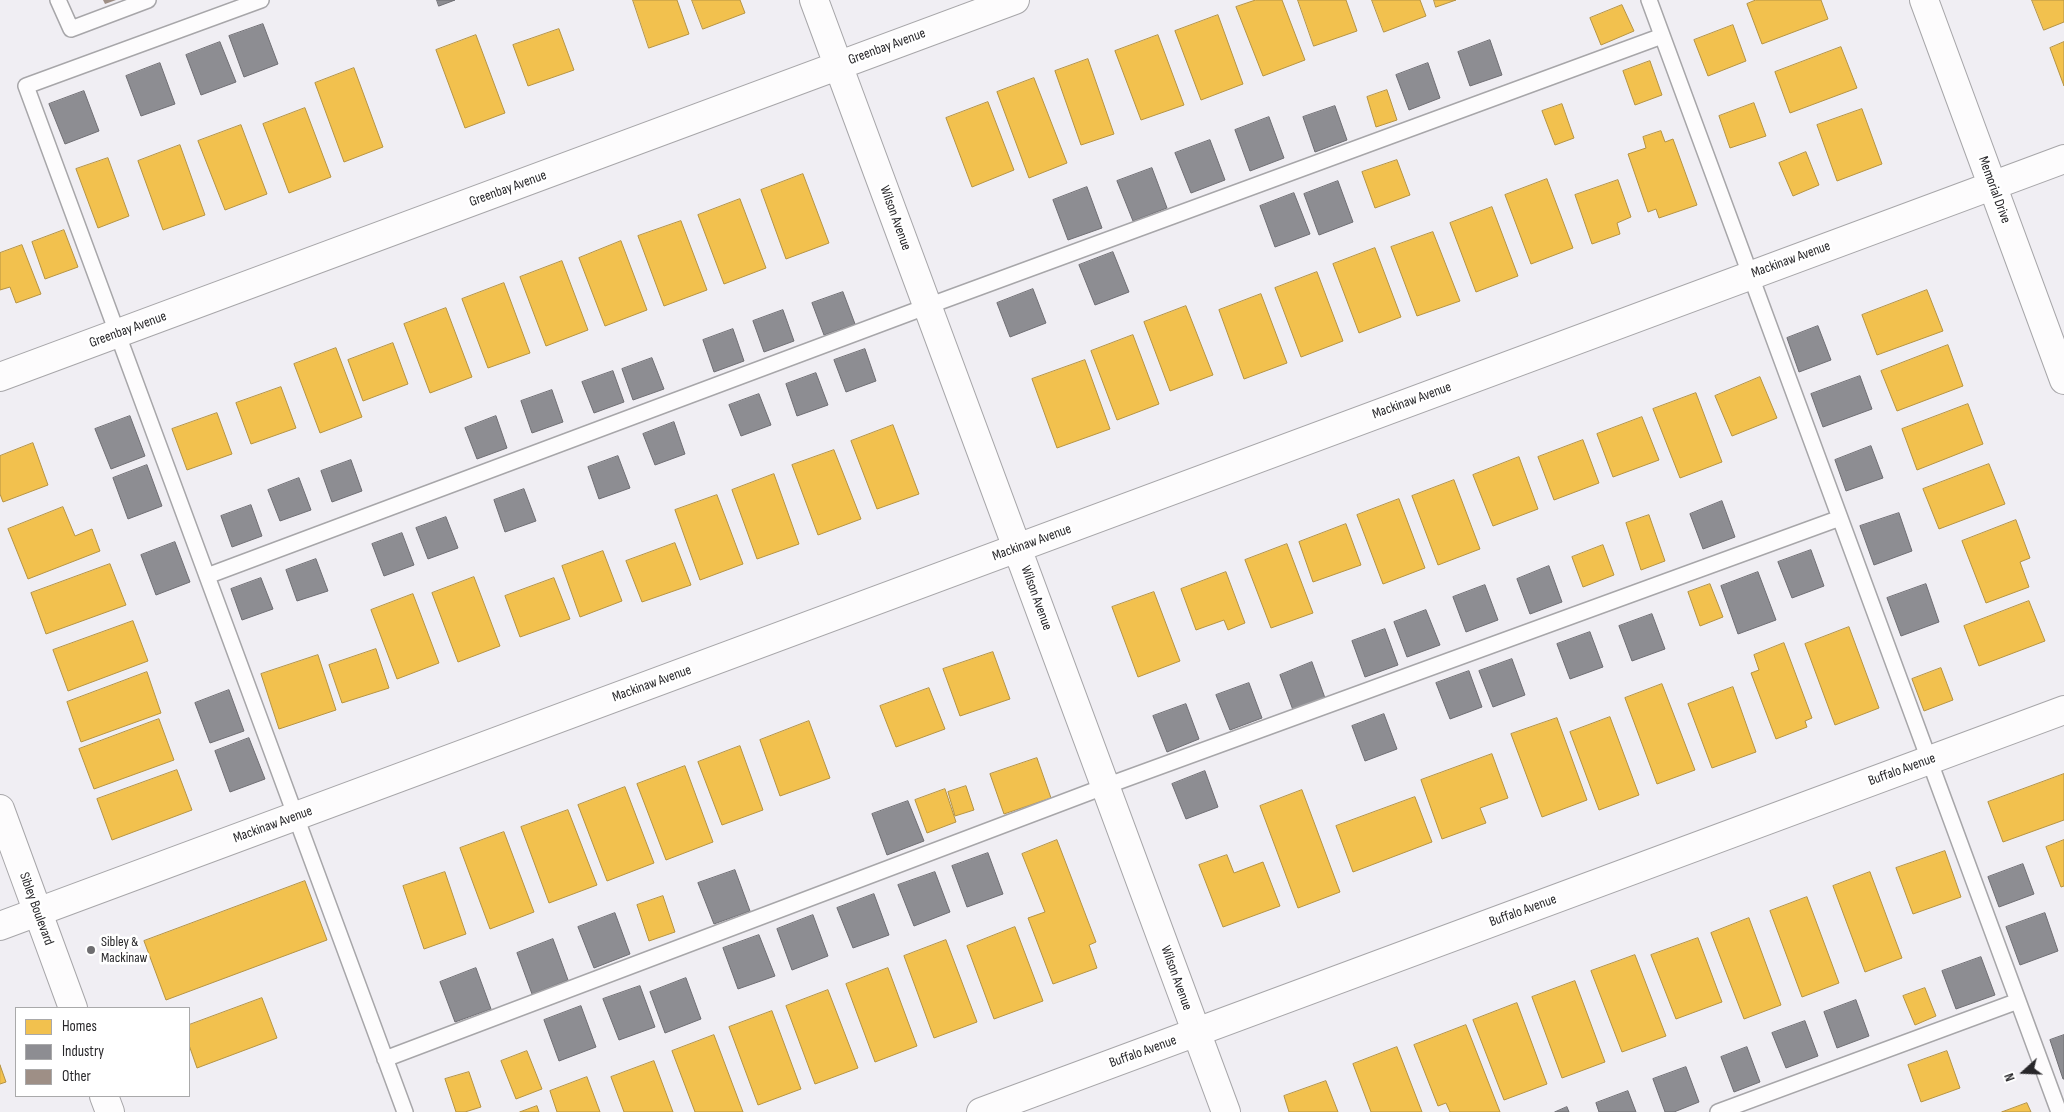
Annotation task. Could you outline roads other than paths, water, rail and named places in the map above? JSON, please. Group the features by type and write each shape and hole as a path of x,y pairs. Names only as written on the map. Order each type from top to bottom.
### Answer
{"street":[{"name":"Wilson Avenue","path":"814,0 1226,1112"},
{"name":"Greenbay Avenue","path":"0,377 1015,0"},
{"name":"Memorial Drive","path":"1924,0 2064,380"},
{"name":"Mackinaw Avenue","path":"0,926 2064,159"},
{"name":"Buffalo Avenue","path":"982,1112 2064,710"},
{"name":"Sibley Boulevard","path":"0,809 73,1007"},
{"path":"104,1097 110,1112"}],"lane":[{"path":"58,0 71,29 148,0"},
{"path":"262,0 26,86 405,1112"},
{"path":"1649,0 2059,1112"},
{"path":"207,576 928,306 1662,36"},
{"path":"385,1059 1106,786 1840,518"},
{"path":"1718,1112 2018,1001"}],"place":[{"name":"Sibley & Mackinaw","path":"91,950"}]}
